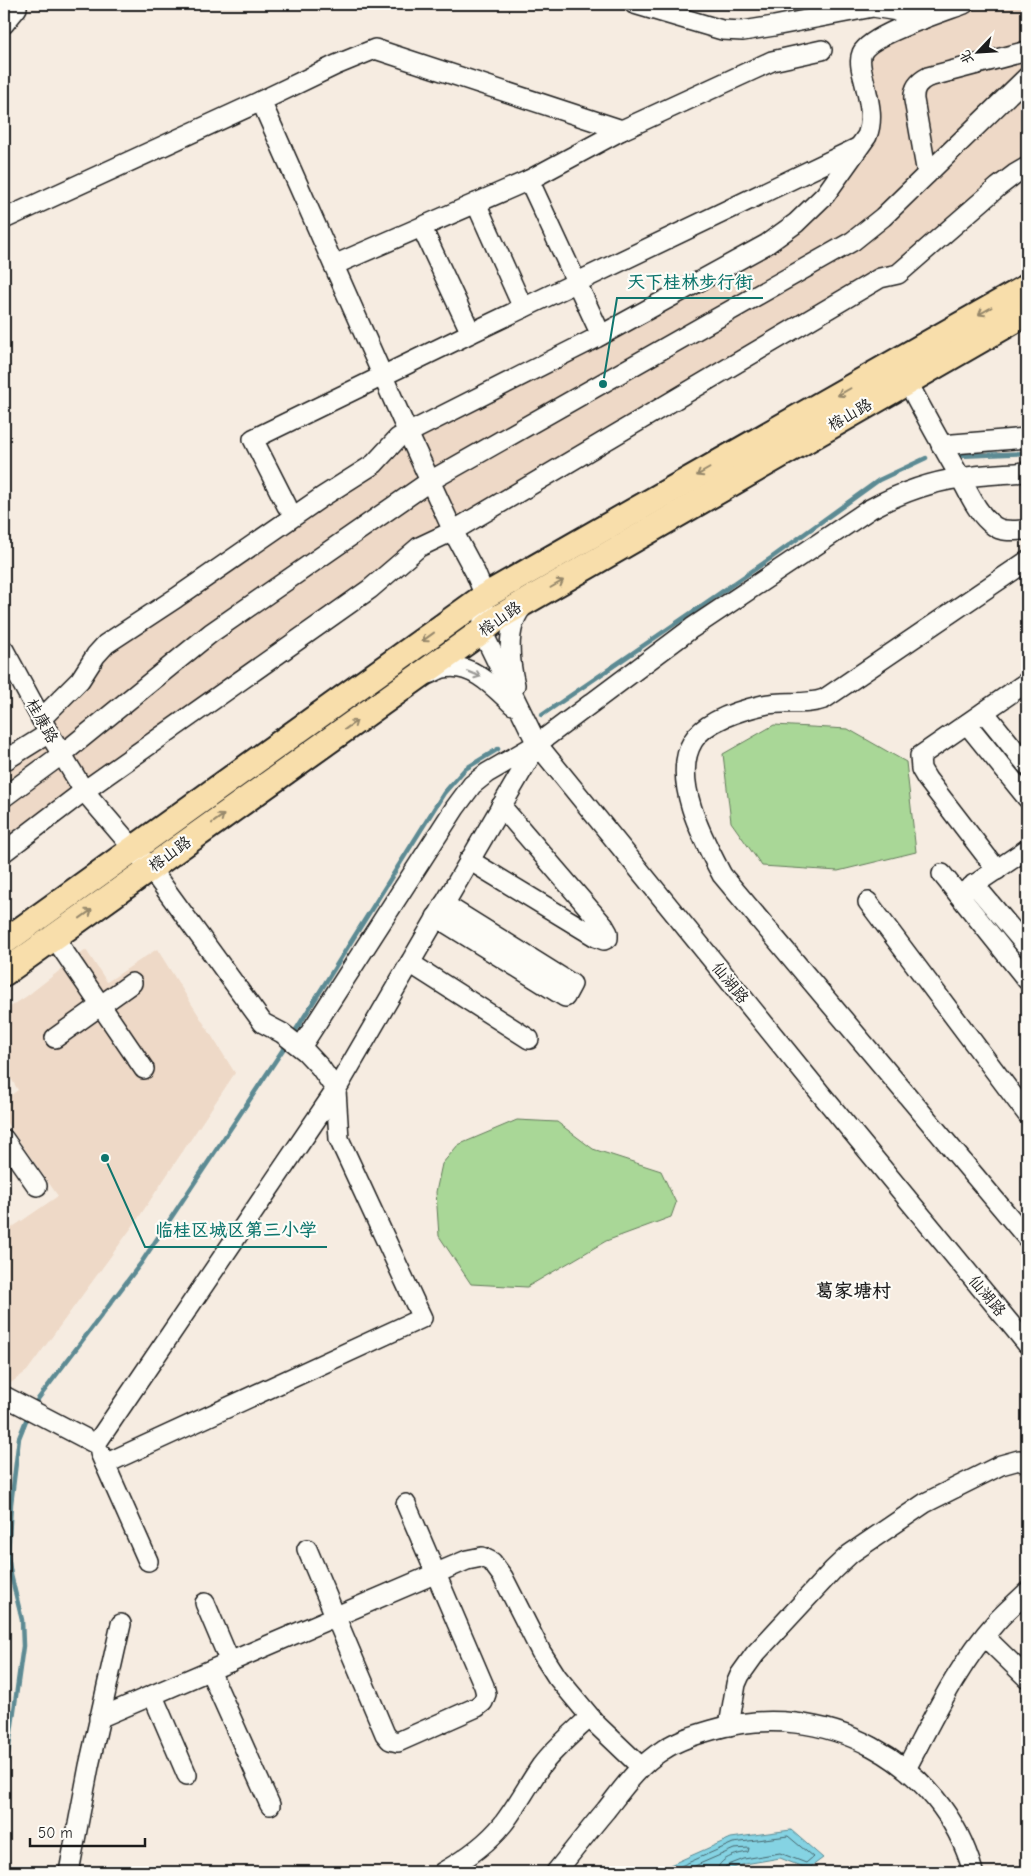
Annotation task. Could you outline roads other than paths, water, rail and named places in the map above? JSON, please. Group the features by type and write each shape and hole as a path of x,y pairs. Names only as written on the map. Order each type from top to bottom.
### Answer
{"main road":[{"name":"榕山路","path":"4,942 485,596 1027,287"},
{"name":"榕山路","path":"4,973 501,616 1027,313"}],"street":[{"path":"4,24 17,8 17,4"},
{"path":"634,4 722,30 743,31 873,8 904,12 921,20"},
{"path":"5,758 45,726 106,644 374,464 398,438 601,335 767,244 796,223 825,195 867,136 871,126 870,112 860,60 871,42 964,4"},
{"path":"4,219 336,65 375,49 622,130"},
{"path":"334,266 529,180 622,130 772,61 822,50"},
{"path":"927,174 914,100 913,91 917,84 928,77 1027,51"},
{"path":"4,797 61,755 211,633 430,481 853,241 883,217 1027,77"},
{"path":"261,101 382,376 453,532 475,572 485,596 482,631"},
{"path":"287,506 253,439 471,332 858,148"},
{"path":"4,852 84,791 370,589 419,547 453,532 880,278 898,274 998,187 1027,167"},
{"path":"529,180 601,335"},
{"path":"476,203 523,308"},
{"path":"422,228 471,332"},
{"path":"907,382 979,509 995,527 1007,531 1027,530"},
{"path":"941,444 1027,438"},
{"path":"301,1047 464,796 478,779 537,744 692,628 870,509 885,501 920,488 961,478 1027,472"},
{"path":"1027,561 824,699 815,702 766,704 743,710 720,720 703,731 693,741 687,756 685,777 689,801 705,844 722,875 1027,1238"},
{"path":"475,572 490,581 506,584"},
{"path":"459,615 472,595 475,572"},
{"path":"522,713 512,669 510,638 517,612 530,599"},
{"name":"仙湖路","path":"482,631 537,744 820,1094 1027,1344"},
{"name":"桂康路","path":"4,650 61,755 84,791 150,868 262,1023 282,1033 301,1047 320,1067 336,1090"},
{"path":"412,681 445,668 461,668 484,678 522,713"},
{"path":"998,870 927,779 920,766 920,756 1027,682"},
{"path":"984,712 1027,766"},
{"path":"967,724 1027,798"},
{"path":"96,1444 336,1090 537,744"},
{"path":"470,860 596,937 604,940 608,938 608,933 604,926 501,806"},
{"path":"958,895 1027,850"},
{"path":"942,874 1027,980"},
{"path":"974,884 1027,947"},
{"path":"868,902 1027,1114"},
{"path":"440,911 572,984 566,997 440,911"},
{"path":"54,937 144,1069"},
{"path":"410,963 529,1039"},
{"path":"55,1038 132,983"},
{"path":"105,1464 422,1318 339,1139 336,1090"},
{"path":"4,1139 37,1186"},
{"path":"4,1396 96,1444 148,1561"},
{"path":"729,1726 736,1684 740,1675 755,1654 850,1554 925,1503 1000,1465 1019,1460 1027,1464"},
{"path":"307,1549 385,1734 392,1742 398,1742 478,1706 485,1698 484,1686 406,1504"},
{"path":"100,1718 437,1573 475,1557 482,1557 492,1562 503,1576 540,1652 557,1677 590,1717 641,1767"},
{"path":"906,1769 958,1675 997,1621 1027,1592"},
{"path":"205,1603 230,1662"},
{"path":"68,1872 78,1817 121,1624"},
{"path":"985,1637 1027,1678"},
{"path":"210,1671 270,1805"},
{"path":"153,1696 187,1775"},
{"path":"443,1872 457,1864 490,1838 502,1825 546,1760 590,1717"},
{"path":"556,1872 641,1767 658,1753 678,1742 729,1726 763,1722 806,1724 830,1729 872,1745 893,1758 928,1790 950,1820 974,1872"}],"water":[{"path":"791,1830 823,1858 808,1869 780,1858 745,1864 722,1872 663,1872 670,1865 731,1838"}],"waterway":[{"path":"959,456 1027,453"},
{"path":"542,715 771,558 879,480 926,458"},
{"path":"294,1033 444,793 465,769 498,749"},
{"path":"32,1407 141,1263 286,1045"},
{"path":"4,1782 23,1646 22,1620 8,1556 11,1504 19,1438 29,1413"}],"place":[{"name":"天下桂林步行街","path":"603,384"},
{"name":"临桂区城区第三小学","path":"105,1158"}],"district":[{"name":"葛家塘村","path":"853,1291"}]}
